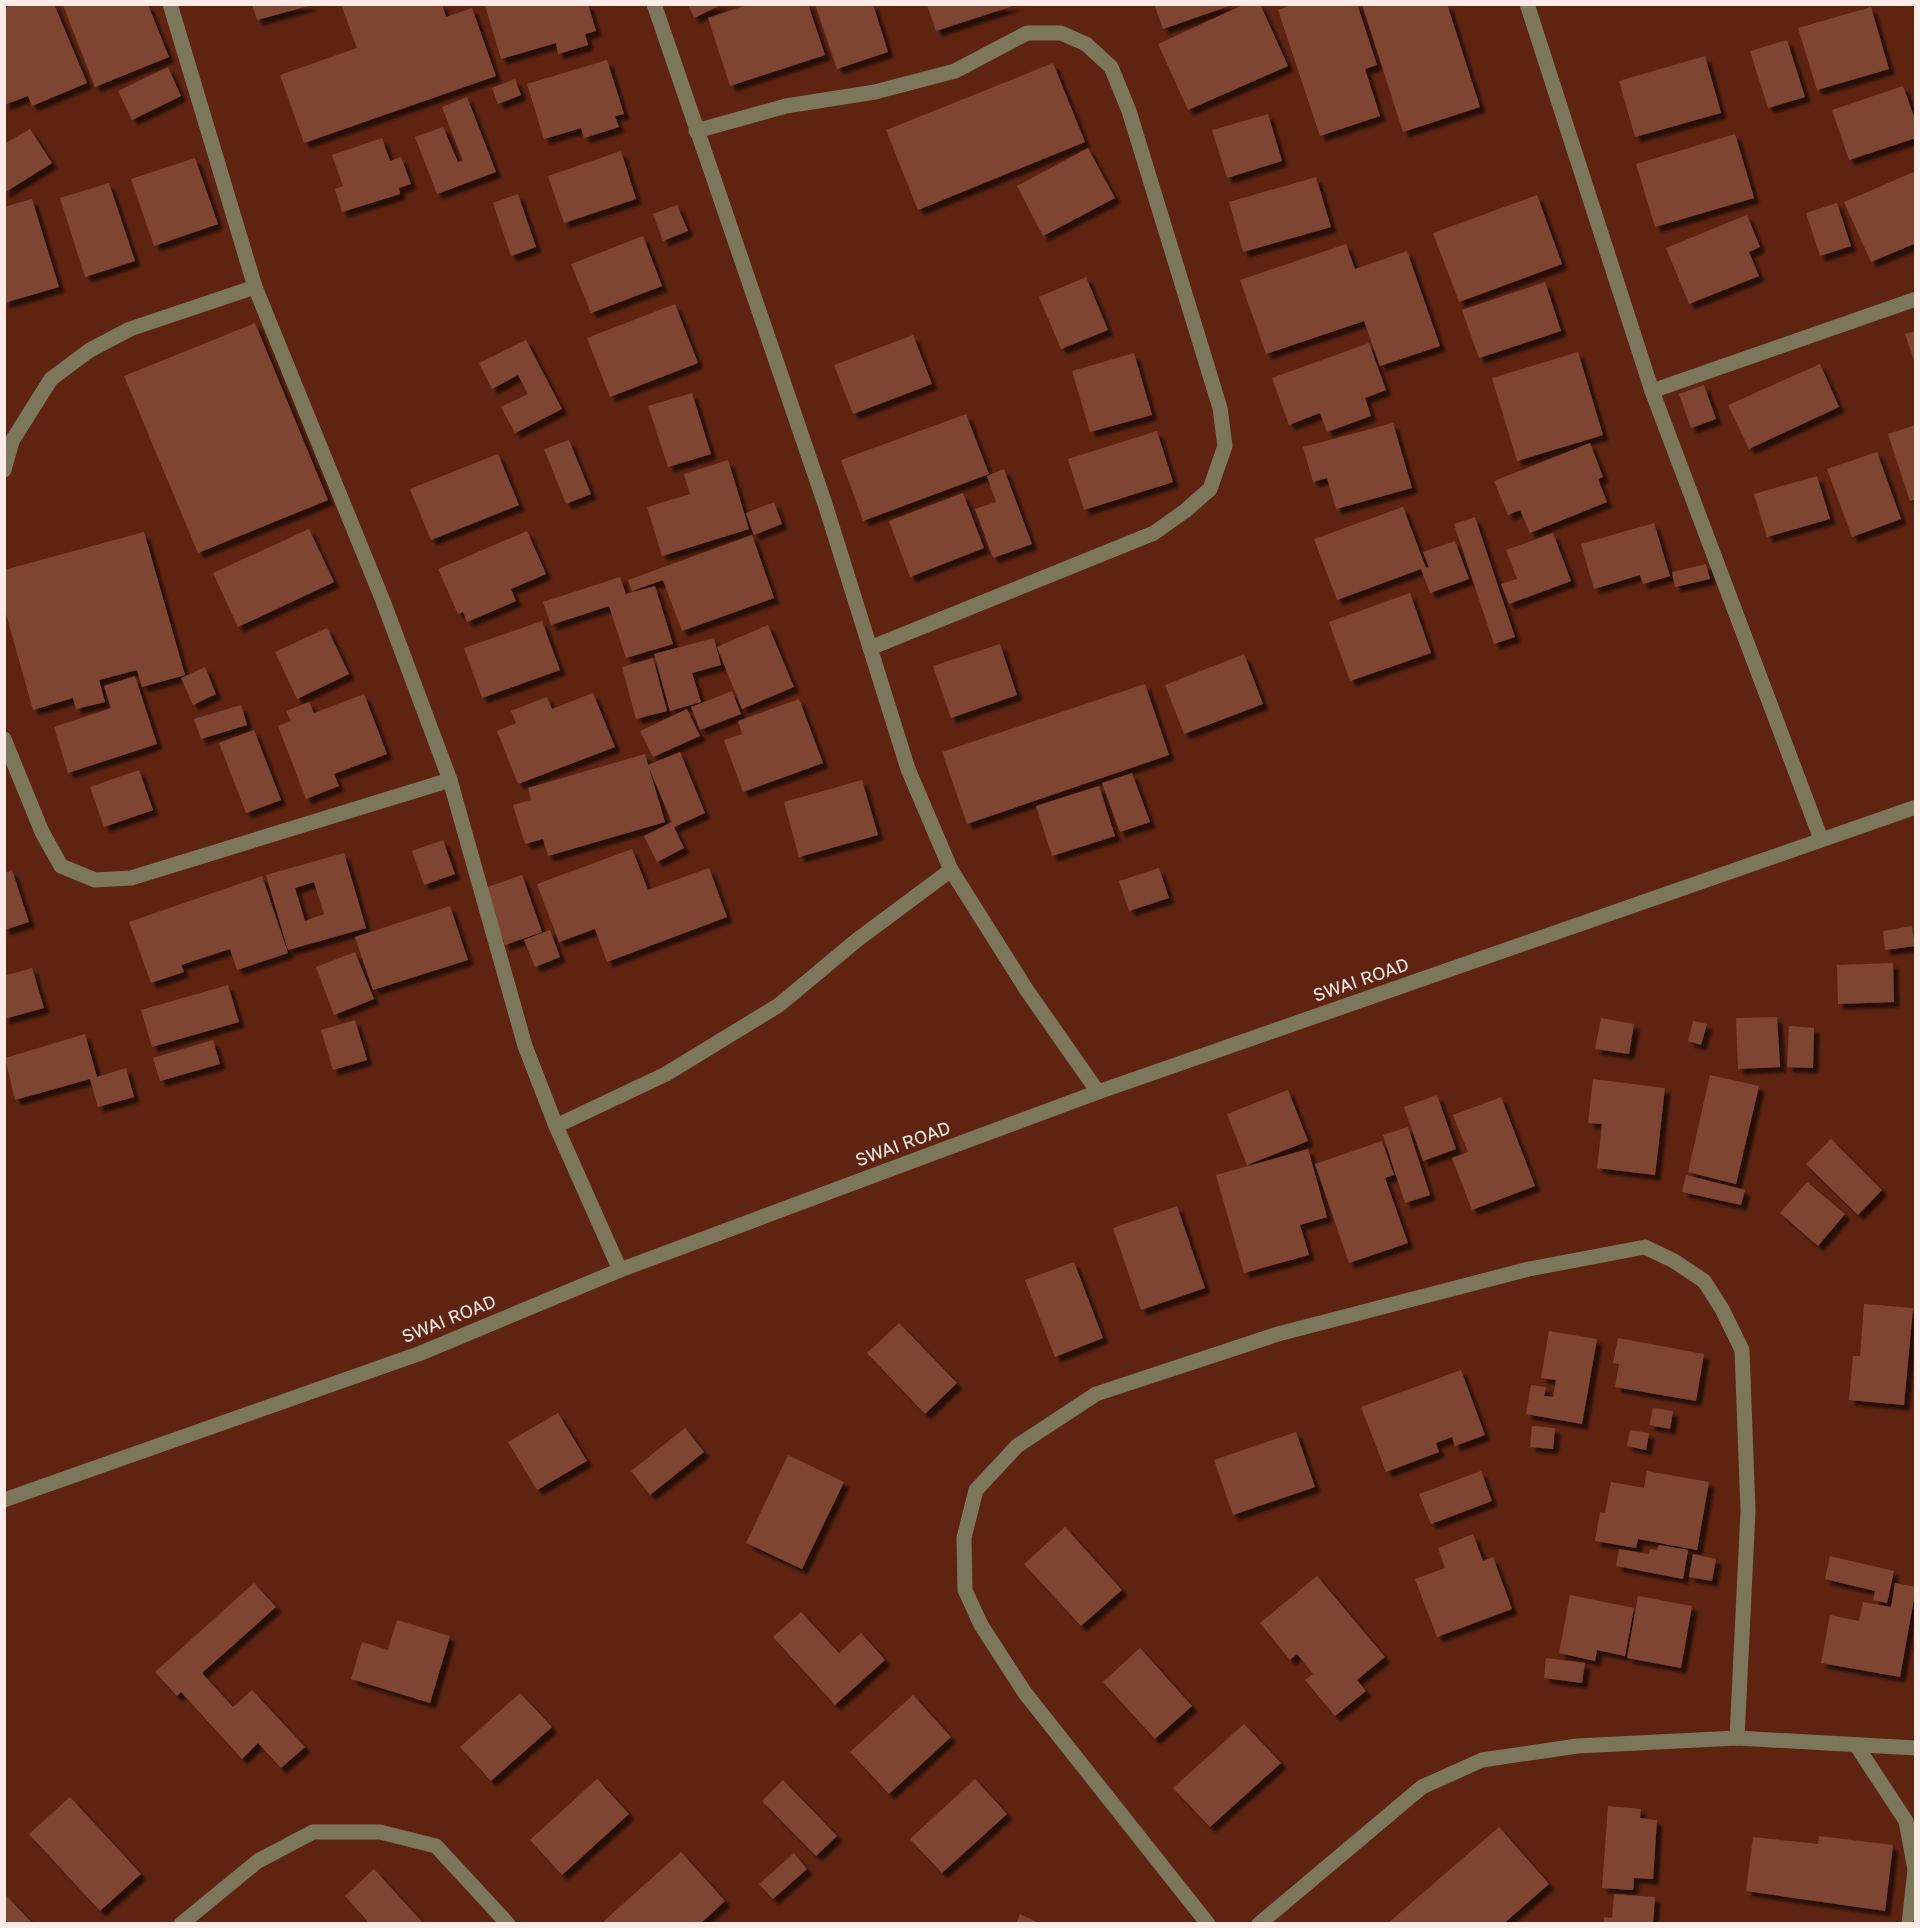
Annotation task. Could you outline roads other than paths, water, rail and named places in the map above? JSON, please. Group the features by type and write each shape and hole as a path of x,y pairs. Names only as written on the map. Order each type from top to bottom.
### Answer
{"street":[{"path":"170,4 255,287 383,601 450,780 525,1046 556,1126 620,1270"},
{"path":"654,4 825,504 908,769 951,870 1026,989 1098,1092"},
{"path":"1527,4 1652,391 1821,839"},
{"path":"696,131 786,106 875,92 955,71 1027,33 1062,33 1086,44 1111,67 1129,111 1220,408 1225,446 1210,489 1185,511 1154,533 870,648"},
{"path":"4,470 12,441 51,379 90,350 130,329 255,287"},
{"path":"1652,391 1916,299"},
{"path":"4,739 42,832 61,866 95,880 131,878 450,780"},
{"name":"SWAI ROAD","path":"4,1500 421,1353 620,1270 1098,1092 1916,807"},
{"path":"556,1126 666,1074 779,1005 857,940 951,870"},
{"path":"1208,1923 1025,1693 981,1625 965,1590 964,1538 976,1490 1017,1446 1096,1394 1278,1334 1529,1269 1645,1247 1674,1261 1704,1281 1722,1309 1742,1350 1748,1511 1737,1738"},
{"path":"1259,1923 1422,1787 1482,1760 1576,1746 1737,1738 1916,1748"},
{"path":"1856,1745 1906,1821 1915,1870 1909,1923"},
{"path":"181,1923 258,1861 313,1832 380,1832 436,1846 508,1923"}]}
